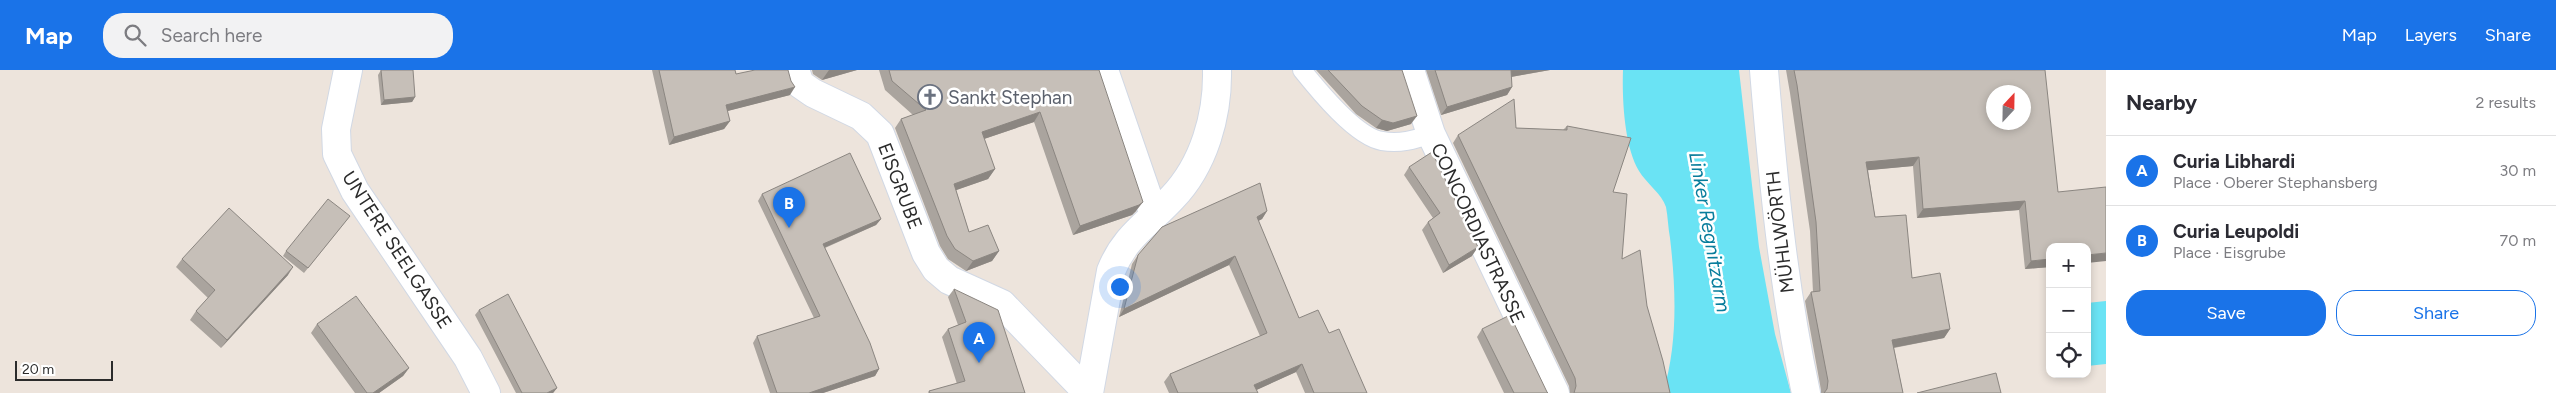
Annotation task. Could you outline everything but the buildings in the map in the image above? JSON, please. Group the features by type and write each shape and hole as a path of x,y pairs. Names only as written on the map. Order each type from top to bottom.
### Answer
{"street":[{"name":"UNTERE SEELGASSE","path":"348,70 336,130 337,154 354,191 468,358 486,393"},
{"name":"EISGRUBE","path":"795,70 800,84 813,93 861,116 880,134 926,253 936,269 949,280 1002,304 1088,393"},
{"path":"1104,70 1154,215"},
{"path":"1088,393 1111,271 1119,252 1134,232 1173,198 1190,175 1202,151 1216,106 1218,70"},
{"name":"CONCORDIASTRASSE","path":"1410,70 1431,134 1555,393"},
{"name":"MÜHLWÖRTH","path":"1764,70 1773,175 1785,275 1793,332 1806,393"}],"lane":[{"path":"1302,70 1352,126 1380,141 1408,142 1431,134"}],"water":[{"name":"Linker Regnitzarm","path":"1623,70 1739,70 1759,247 1775,334 1791,393 1663,393 1671,355 1674,316 1674,277 1667,215 1664,202 1639,171 1630,149 1625,122"},
{"path":"2106,301 2106,364 2091,366 2091,303"}],"place":[{"name":"Sankt Stephan","path":"930,97"},
{"name":"Curia Leupoldi","path":"789,228"},
{"name":"Curia Libhardi","path":"979,363"}]}
